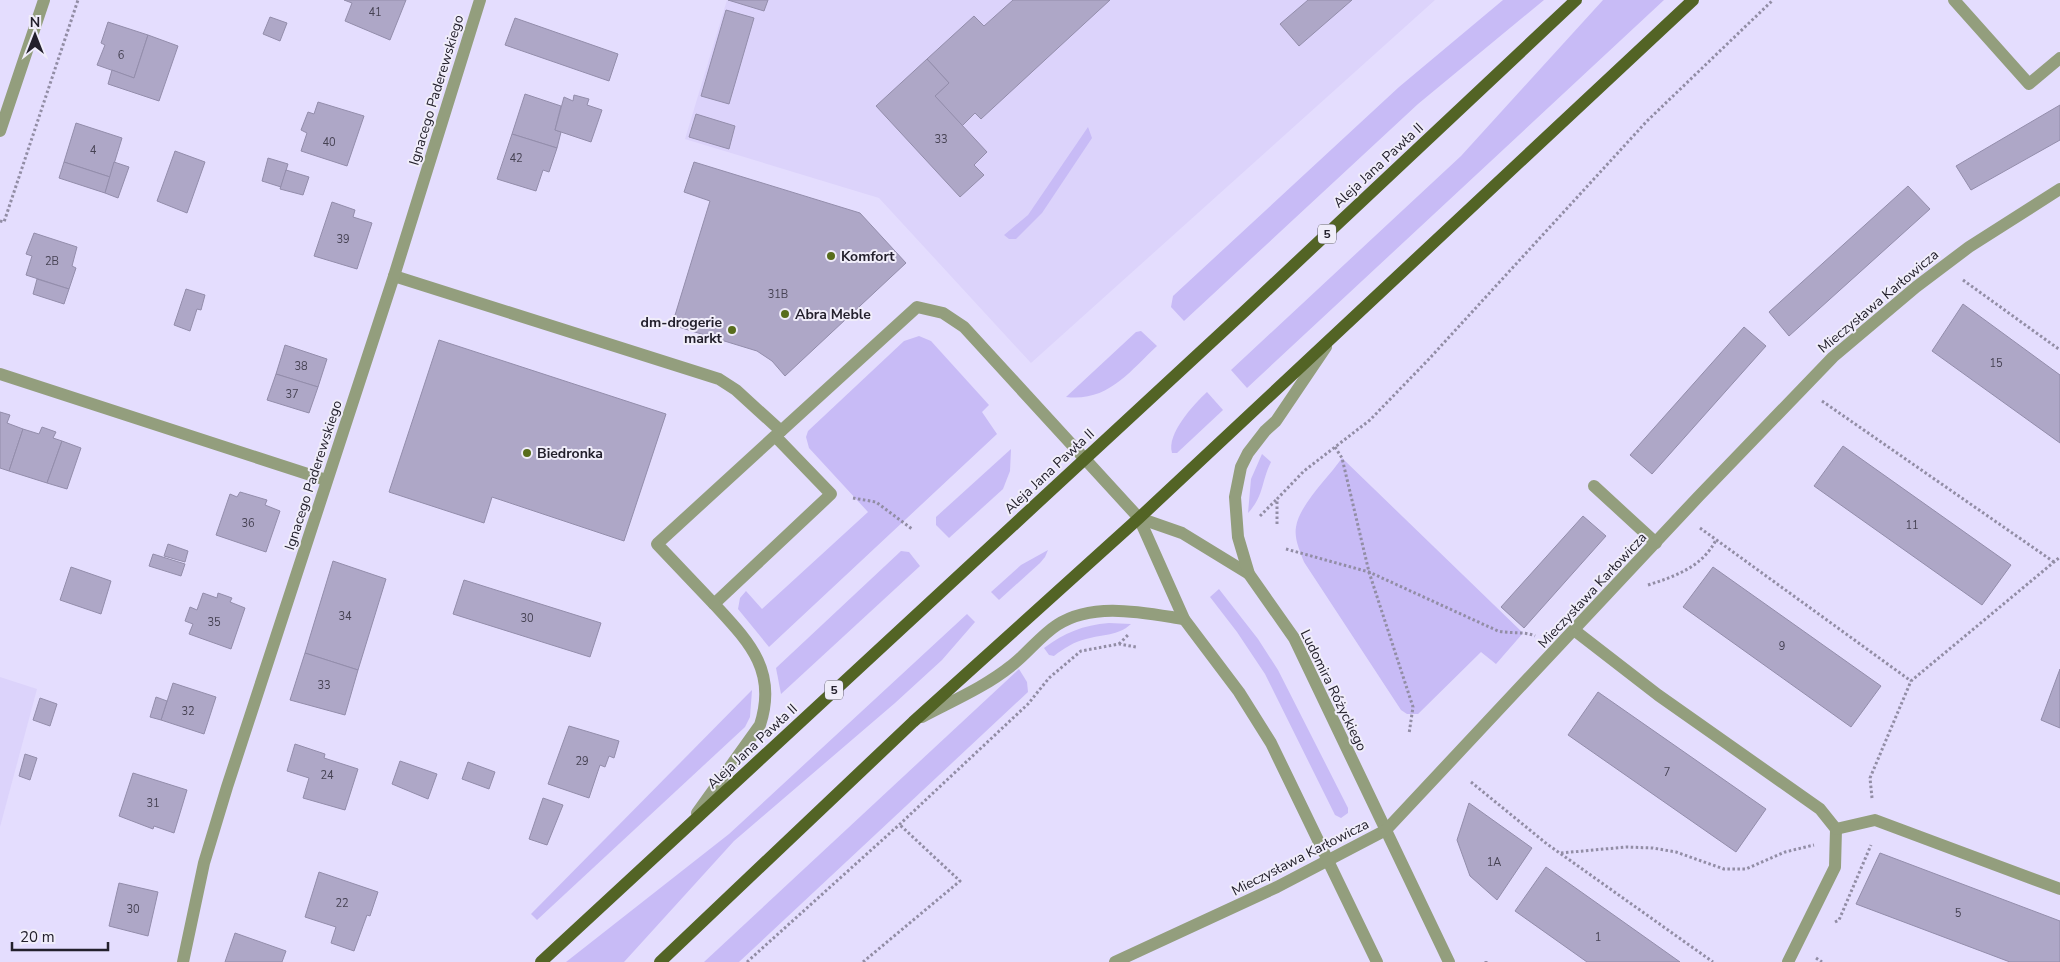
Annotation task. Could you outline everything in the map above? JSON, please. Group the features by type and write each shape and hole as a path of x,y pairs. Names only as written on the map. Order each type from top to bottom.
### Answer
{"main road":[{"name":"Aleja Jana Pawła II","path":"541,962 1576,0"},
{"path":"660,962 913,722 1139,518 1693,0"}],"street":[{"path":"0,131 44,0"},
{"name":"Ignacego Paderewskiego","path":"183,962 204,863 218,815 394,276 480,0"},
{"path":"1954,0 2029,84 2060,58"},
{"name":"Mieczysława Karłowicza","path":"1115,962 1328,861 1386,830 1833,356 1946,264 2018,214 2060,189"},
{"path":"394,276 719,379 736,390 831,494 714,604"},
{"path":"690,823 760,725 766,709 764,678 758,657 750,644 657,544 917,308 942,313 964,327 1139,518 1184,619 1239,692 1271,743 1377,962"},
{"name":"Ludomira Różyckiego","path":"1335,334 1276,421 1265,431 1248,453 1241,467 1235,497 1238,537 1249,574 1294,638 1449,962"},
{"path":"0,374 326,480"},
{"path":"1594,486 1656,543"},
{"path":"1139,518 1182,533 1249,574"},
{"path":"913,722 1011,666 1058,624 1072,618 1124,609 1184,619"},
{"path":"1574,630 1658,695 1820,809 1836,829 1836,867 1788,962"},
{"path":"1836,829 1875,820 2060,889"}],"path":[{"path":"0,221 4,222 78,0"},
{"path":"1257,519 1304,471 1370,420 1429,359 1647,121 1773,0"},
{"path":"1946,264 1996,305 2060,350"},
{"path":"1804,386 1816,397 1940,486 2054,562"},
{"path":"1335,447 1342,458 1369,572 1413,707 1409,734"},
{"path":"831,494 876,502 912,529"},
{"path":"1277,499 1277,524"},
{"path":"1681,516 1911,681"},
{"path":"1645,586 1676,576 1697,565 1716,540"},
{"path":"1286,549 1369,572 1498,631 1513,634 1527,632 1559,646"},
{"path":"1875,820 1870,778 1911,681 2060,557"},
{"path":"747,962 900,824 1028,704 1049,678 1081,651 1119,644 1136,647"},
{"path":"1471,782 1561,853 1713,962"},
{"path":"863,962 960,881 900,824"},
{"path":"1561,853 1626,847 1653,848 1676,852 1724,869 1746,869 1784,852 1820,844"}],"shaded area":[{"path":"727,0 1435,0 1031,363 879,198 685,139"},
{"path":"1503,0 1544,0 1418,104 1184,321 1171,307 1173,296 1399,87"},
{"path":"1603,0 1664,0 1247,388 1231,370 1461,156"},
{"path":"1088,127 1092,138 1042,213 1016,239 1009,239 1004,235 1028,215"},
{"path":"1141,331 1157,346 1127,375 1106,390 1094,395 1066,397 1136,332"},
{"path":"919,336 931,341 989,405 982,412 997,434 769,647 738,609 740,598 746,591 762,609 868,512 809,448 806,437 808,431 904,341"},
{"path":"1207,392 1223,410 1177,453 1172,453 1173,437 1182,420"},
{"path":"1011,449 1010,471 1003,489 949,538 936,525 936,517"},
{"path":"1262,454 1271,462 1260,495 1248,513 1251,479"},
{"path":"1342,458 1523,633 1496,664 1481,652 1418,714 1407,714 1401,710 1304,562 1298,545 1296,527 1298,518 1315,491"},
{"path":"1048,550 1040,563 999,600 991,592 1021,565"},
{"path":"901,551 909,552 920,566 781,694 776,668"},
{"path":"1219,589 1258,639 1278,670 1348,808 1348,813 1341,818 1335,815 1265,674 1237,632 1210,597"},
{"path":"967,614 975,622 942,660 895,703 734,841 624,962 566,962 729,834"},
{"path":"1109,623 1131,624 1116,633 1077,642 1054,656 1049,655 1044,648 1074,631"},
{"path":"1019,669 1027,682 1028,692 739,962 704,962"},
{"path":"0,677 37,689 0,827"},
{"path":"752,690 750,717 745,727 537,920 531,914"}],"building":[{"path":"344,0 406,0 390,40 345,21 352,3"},
{"path":"728,0 768,0 764,11"},
{"path":"1013,0 1110,0 981,119 975,113 962,126 935,96 949,83 927,59 974,16 984,26"},
{"path":"1308,0 1352,0 1299,46 1280,24"},
{"path":"726,10 754,18 729,104 701,96"},
{"path":"270,17 287,23 280,41 263,34"},
{"path":"515,18 618,54 609,81 505,45"},
{"path":"108,22 148,35 134,78 97,65 105,45 101,43"},
{"path":"148,35 178,46 159,101 108,84 112,70 134,78"},
{"path":"927,59 949,83 935,96 987,152 974,165 984,175 960,197 876,106"},
{"path":"525,94 561,106 555,130 561,132 557,148 512,134"},
{"path":"574,95 589,99 587,105 602,110 591,142 555,130 564,97 573,101"},
{"path":"318,102 364,116 347,166 301,151 307,133 301,130 308,112 314,114"},
{"path":"2060,105 2060,140 1971,190 1956,166"},
{"path":"696,114 735,126 729,149 689,137"},
{"path":"76,123 122,138 110,177 64,162"},
{"path":"512,134 557,148 549,172 543,170 536,191 497,179"},
{"path":"175,151 205,162 187,213 157,201"},
{"path":"268,158 288,164 281,187 262,181"},
{"path":"64,162 110,177 105,193 59,178"},
{"path":"114,162 129,167 118,198 105,193"},
{"path":"694,162 860,213 906,263 785,376 772,361 757,351 672,325 710,201 684,192"},
{"path":"286,170 309,177 303,195 280,189"},
{"path":"1908,186 1930,209 1789,336 1769,312"},
{"path":"332,202 355,210 353,217 372,223 357,269 314,256"},
{"path":"34,233 77,247 72,266 76,268 69,289 26,275 32,256 26,254"},
{"path":"37,279 69,289 64,304 33,294"},
{"path":"186,289 205,295 201,310 197,309 190,331 174,325"},
{"path":"1963,304 2060,375 2060,443 1932,351"},
{"path":"1744,327 1766,346 1652,474 1630,455"},
{"name":"Biedronka","path":"439,340 666,414 624,541 492,497 484,523 389,492"},
{"path":"285,345 327,359 318,387 276,374"},
{"path":"276,374 318,387 309,413 267,400"},
{"path":"0,412 10,415 7,423 23,429 9,471 0,468"},
{"path":"42,427 56,432 53,438 62,441 47,483 9,471 23,429 39,434"},
{"path":"62,441 81,448 67,489 47,483"},
{"path":"1843,446 2011,565 1982,605 1814,486"},
{"path":"240,492 267,500 265,505 280,511 266,552 216,535 230,494 237,497"},
{"path":"1583,516 1606,536 1524,628 1501,607"},
{"path":"168,544 188,551 185,562 164,556"},
{"path":"153,554 185,564 181,576 149,566"},
{"path":"333,561 386,579 358,670 305,653"},
{"path":"71,567 111,581 101,614 60,600"},
{"path":"1713,567 1881,686 1851,727 1683,607"},
{"path":"464,580 601,623 590,657 453,614"},
{"path":"203,593 217,598 218,593 232,598 230,602 245,608 231,649 189,634 193,624 185,621 190,607 197,610"},
{"path":"305,653 358,670 345,715 290,700"},
{"path":"2060,669 2060,728 2041,720"},
{"path":"173,683 216,697 204,734 161,720"},
{"path":"1598,692 1766,809 1736,852 1568,735"},
{"path":"156,697 167,701 161,720 150,717"},
{"path":"40,698 57,704 50,726 33,720"},
{"path":"569,726 619,741 614,758 609,756 605,767 600,765 589,798 548,784"},
{"path":"295,744 325,754 324,758 358,769 345,810 303,798 309,778 287,771"},
{"path":"25,754 37,758 30,780 19,776"},
{"path":"400,761 437,774 428,799 392,784"},
{"path":"468,762 495,772 489,789 462,779"},
{"path":"133,773 187,790 174,833 154,826 153,829 119,816"},
{"path":"543,798 563,805 547,845 529,839"},
{"path":"1469,803 1532,848 1497,900 1470,876 1457,840"},
{"path":"1880,853 2060,921 2060,962 2010,962 1856,904"},
{"path":"1546,867 1680,962 1587,962 1515,911"},
{"path":"319,872 378,892 370,916 367,915 354,951 331,943 336,927 305,917"},
{"path":"119,883 158,892 148,936 109,926"},
{"path":"235,933 286,951 282,962 225,962"}],"place":[{"name":"Komfort","path":"831,256"},
{"name":"Abra Meble","path":"785,314"},
{"name":"dm-drogerie markt","path":"732,330"},
{"name":"Biedronka","path":"527,453"}]}
